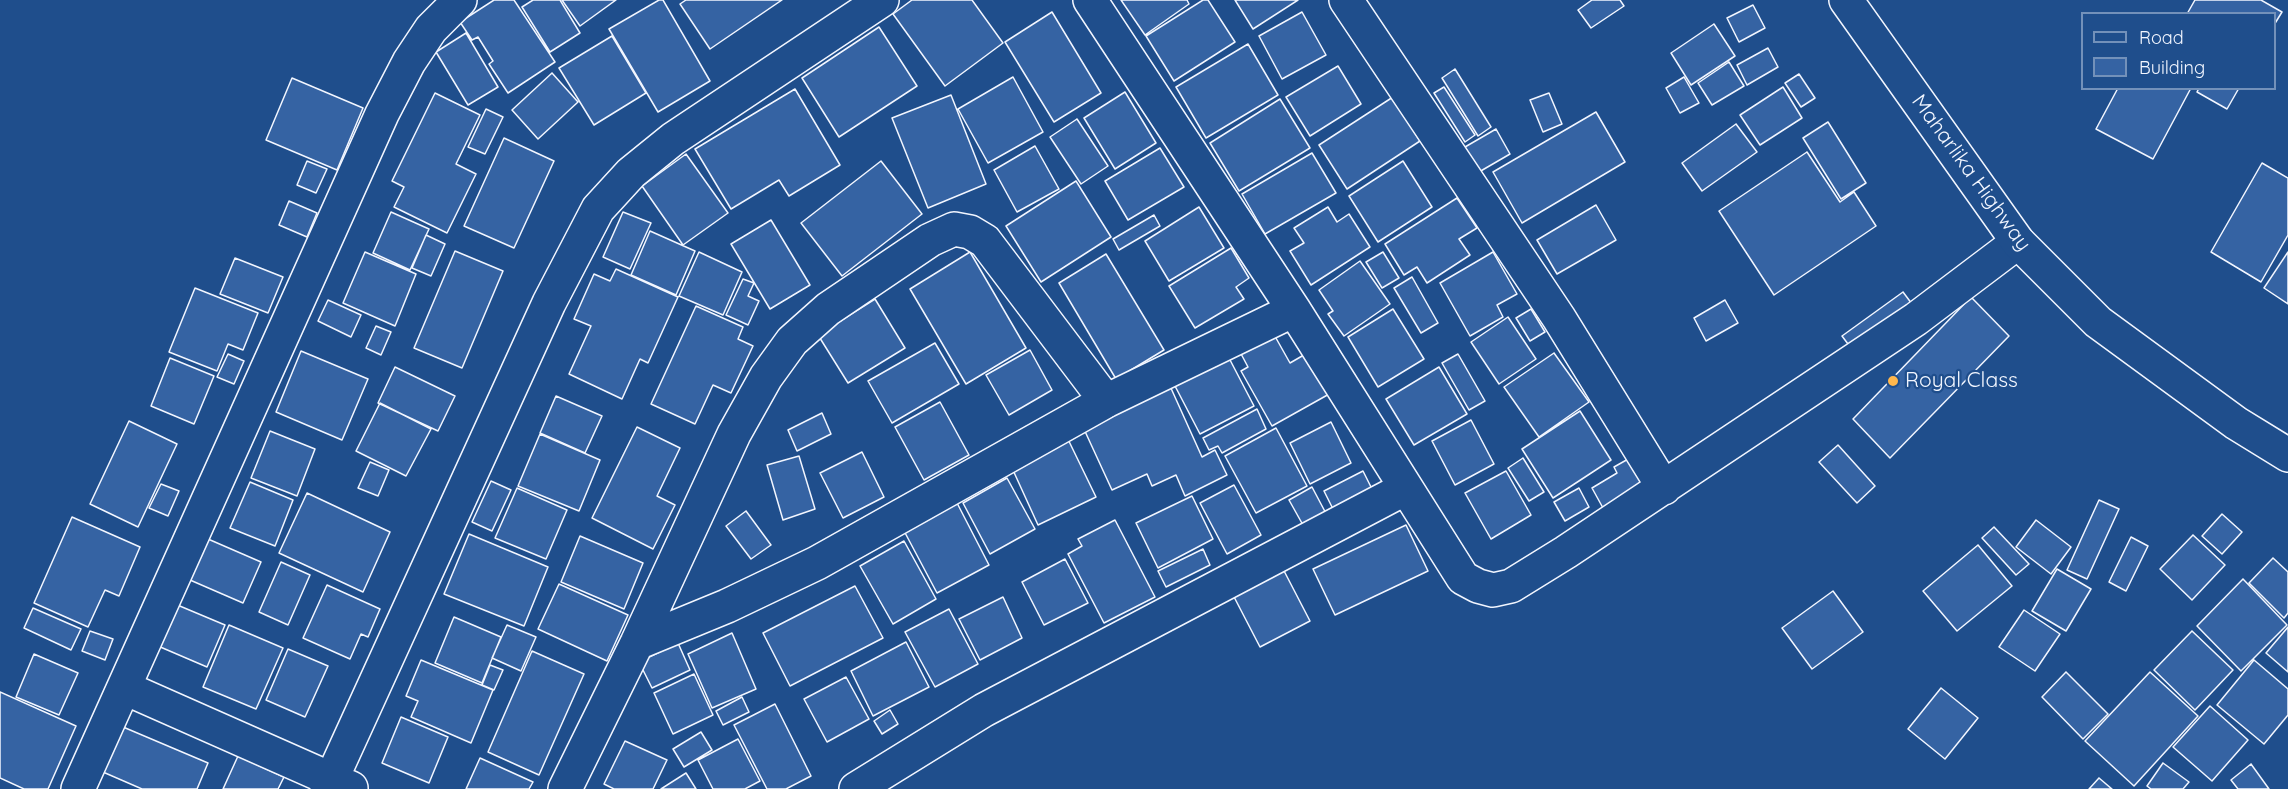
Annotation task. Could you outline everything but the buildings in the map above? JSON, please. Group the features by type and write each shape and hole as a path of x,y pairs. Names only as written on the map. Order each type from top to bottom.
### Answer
{"street":[{"path":"78,789 382,114 409,62 431,29 460,0"},
{"path":"125,688 337,786 549,303 598,209 631,173 673,139 882,0"},
{"path":"1090,0 1294,310 1463,578 1478,586 1493,590 1520,580 1664,488 1916,319 2018,242"},
{"path":"1346,0 1559,318 1664,488"},
{"name":"Maharlika Highway","path":"1846,0 2018,242 2098,322 2236,423 2288,455"},
{"path":"565,789 637,643 734,434 766,377 792,341 828,309 930,240 954,229 970,232 985,241 1106,401"},
{"path":"637,643 727,606 817,563 1106,401 1294,310"},
{"path":"856,789 984,710 1406,488"}],"place":[{"name":"Royal Class","path":"1893,381"}]}
